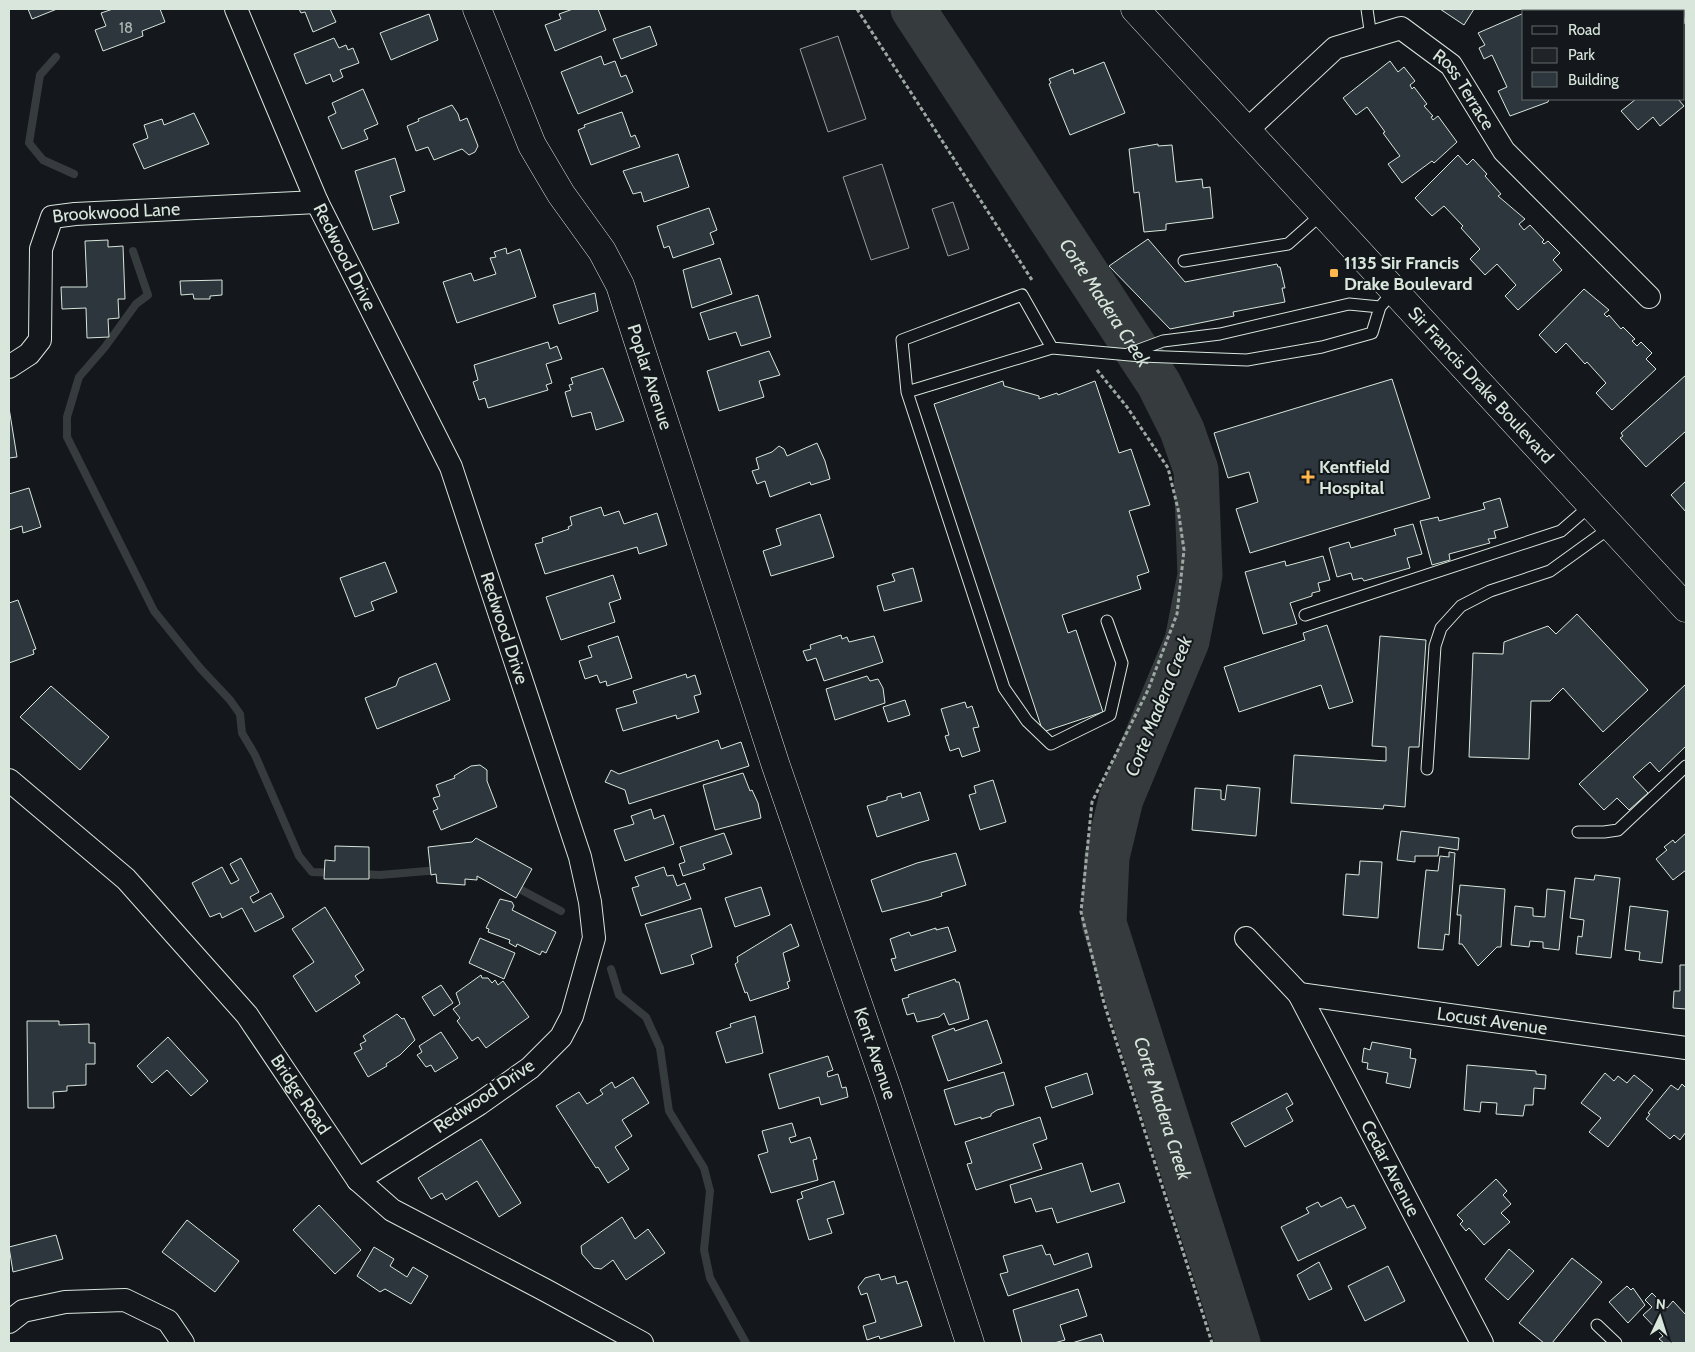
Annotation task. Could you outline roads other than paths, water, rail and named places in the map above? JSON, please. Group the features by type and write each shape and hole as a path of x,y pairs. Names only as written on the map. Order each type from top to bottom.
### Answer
{"street":[{"name":"Redwood Drive","path":"236,9 317,202 451,467 580,857 590,902 594,938 572,1016 561,1037 523,1073 479,1104 358,1180"},
{"name":"Poplar Avenue","path":"477,9 532,145 561,194 602,251 620,285 776,766"},
{"name":"Sir Francis Drake Boulevard","path":"1135,9 1323,213 1387,298 1591,505 1685,604"},
{"name":"Ross Terrace","path":"1246,131 1335,48 1401,28 1451,65 1504,151 1649,297"},
{"name":"Brookwood Lane","path":"9,367 29,354 40,340 41,249 52,218 75,214 317,202"},
{"name":"Kent Avenue","path":"776,766 888,1091 970,1343"},
{"name":"Bridge Road","path":"9,780 126,879 248,1016 358,1180 392,1210 546,1290 642,1343"},
{"name":"Cedar Avenue","path":"1246,938 1299,994 1482,1343"},
{"name":"Locust Avenue","path":"1299,994 1686,1048"},
{"path":"9,1322 23,1312 65,1302 125,1300 168,1321 183,1343"}],"lane":[{"path":"1367,9 1371,37"},
{"path":"1184,261 1288,244 1323,213"},
{"path":"1052,348 1022,295 902,340 907,392 1004,688 1027,721 1051,744 1110,715 1122,663 1107,621"},
{"path":"1124,355 1163,341 1220,334 1349,304 1387,298"},
{"path":"907,392 1052,348 1124,355 1247,360 1322,347 1372,333 1387,298"},
{"path":"1305,615 1561,531 1591,505"},
{"path":"1427,769 1435,646 1441,628 1461,606 1490,591 1550,570 1611,527"},
{"path":"1578,832 1618,830 1686,766"},
{"path":"1597,1325 1616,1343"}],"waterway":[{"name":"Corte Madera Creek","path":"913,9 1159,384 1182,430 1196,470 1200,575 1187,641 1121,799 1107,857 1104,923 1238,1343"},
{"path":"56,57 40,75 29,143 43,160 74,174"},
{"path":"133,251 148,295 136,304 105,347 79,377 67,417 67,437 154,611 240,714 242,733 255,755 299,856 312,872 335,873"},
{"path":"359,874 380,875 439,870"},
{"path":"512,885 561,911"},
{"path":"611,969 619,995 646,1017 660,1048 669,1111 704,1168 710,1191 704,1250 710,1278 746,1343"}],"place":[{"name":"1135 Sir Francis Drake Boulevard","path":"1334,273"},
{"name":"Kentfield Hospital","path":"1308,477"}]}
